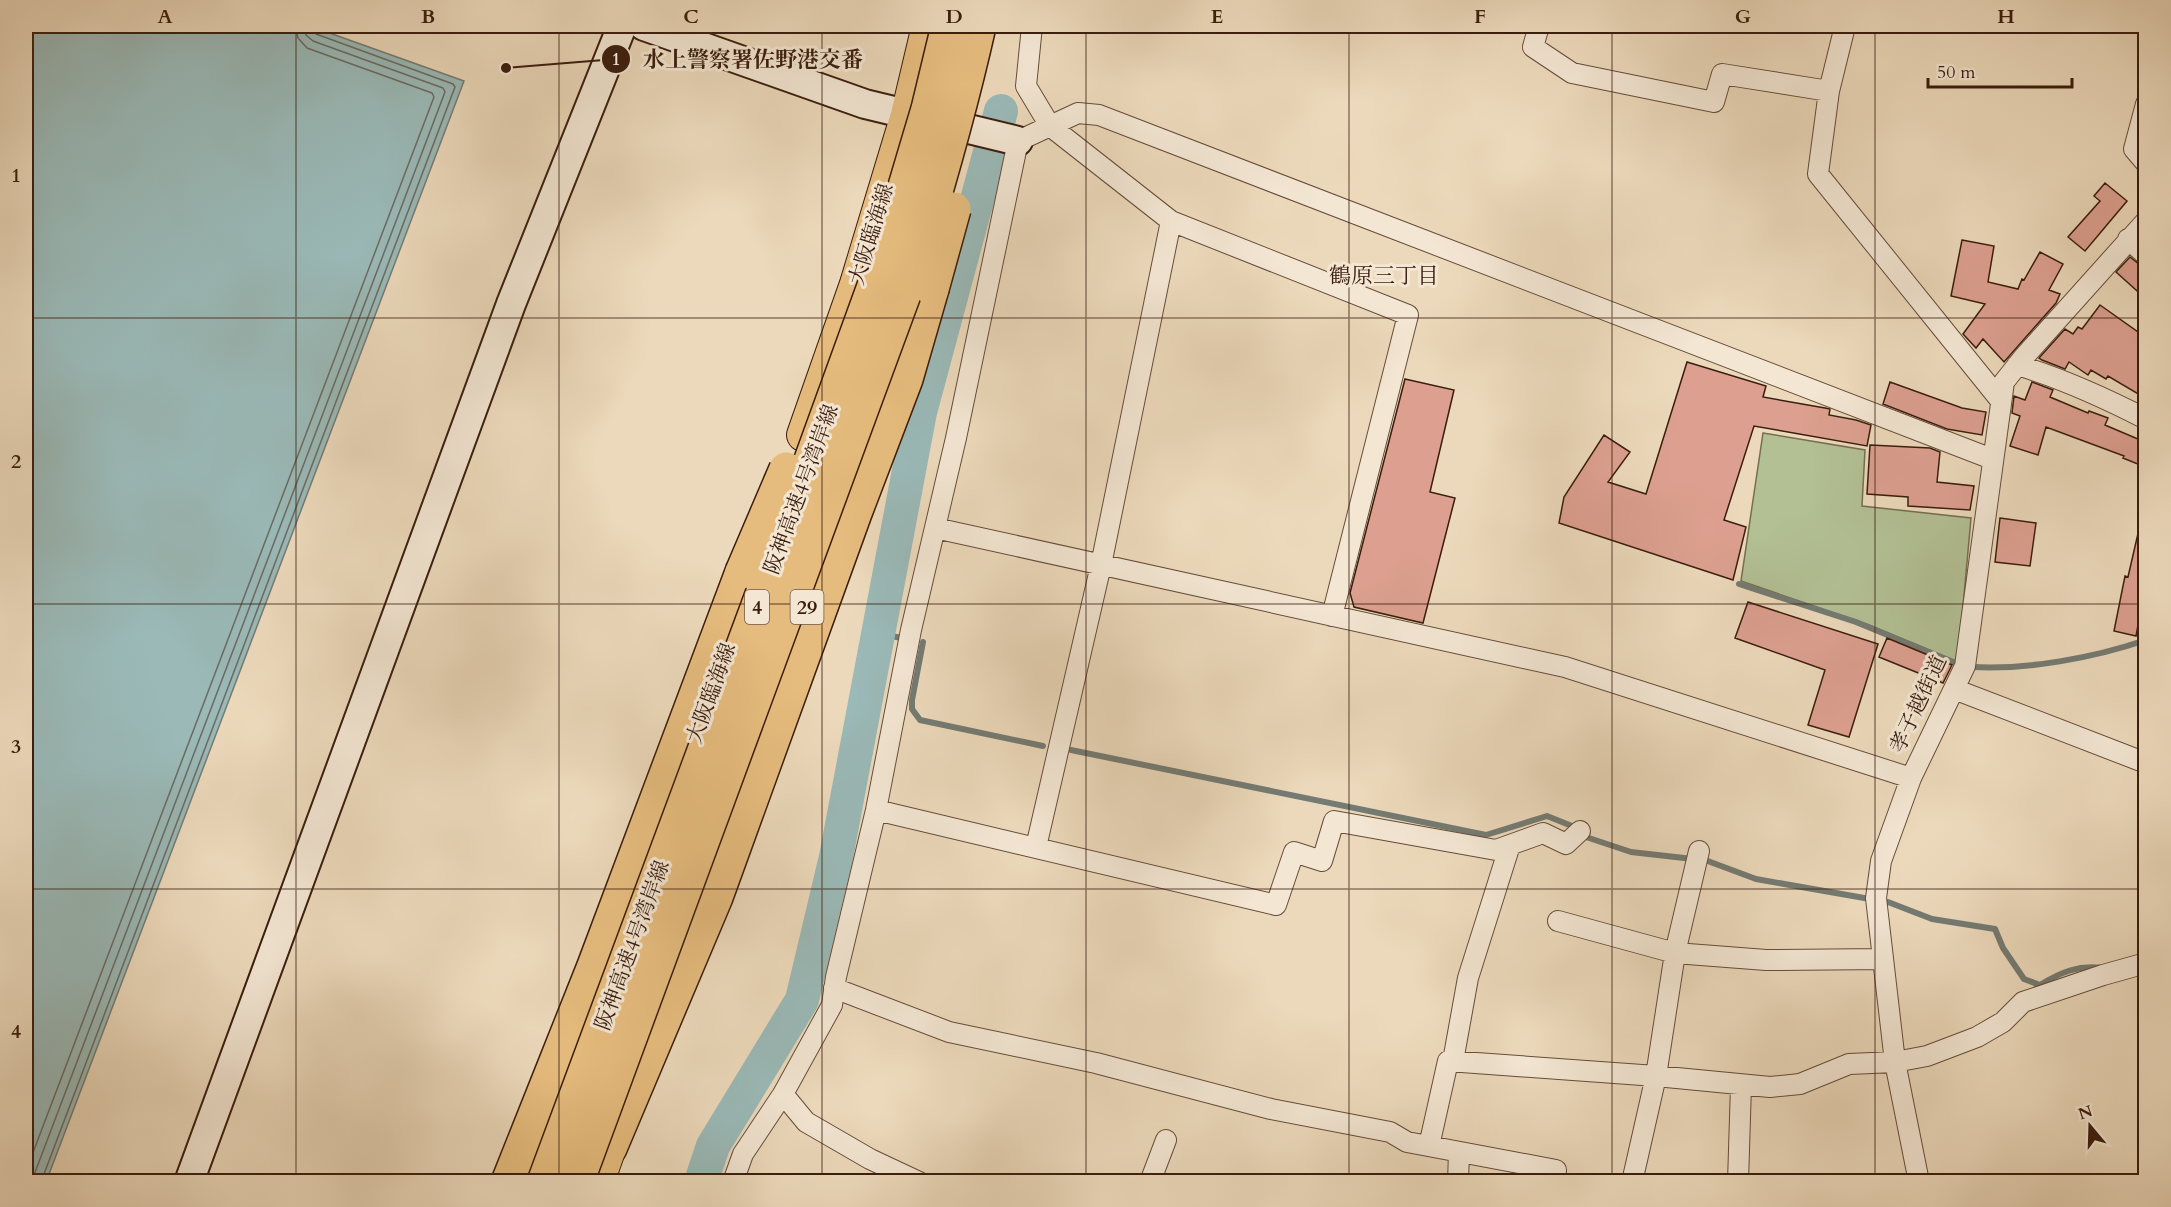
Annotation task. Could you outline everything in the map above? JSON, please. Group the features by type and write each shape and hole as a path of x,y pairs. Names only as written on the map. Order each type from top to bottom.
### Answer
{"highway":[{"path":"508,1182 594,966 742,572 835,353 877,239 942,26"},
{"name":"阪神高速4号湾岸線","path":"544,1182 881,267 928,109 948,26"},
{"name":"阪神高速4号湾岸線","path":"577,1182 910,278 942,174 979,26"},
{"path":"610,1148 716,897 906,379 965,164 992,26"}],"main road":[{"name":"大阪臨海線","path":"526,1182 752,580 856,284 907,115 928,26"},
{"name":"29","path":"598,1182 907,327 938,227 992,26"}],"street":[{"path":"189,1182 511,304 622,26"},
{"path":"644,26 865,104 1018,141 1078,113 1099,115 1992,459"},
{"path":"1032,26 1026,86 1050,126 1171,221 1408,315 1332,616"},
{"path":"1539,26 1533,47 1572,73 1714,102 1722,74 1829,91"},
{"path":"1845,26 1829,91 1818,174 2001,401"},
{"path":"2145,104 2134,149 2145,162"},
{"path":"733,1182 743,1154 783,1094 832,1005 876,810 911,630 956,438 1018,141"},
{"path":"1036,847 1101,565 1171,221"},
{"name":"孝子越街道","path":"1919,1182 1895,1062 1876,898 1881,861 1911,778 1965,666 2004,382 2145,221"},
{"path":"2128,239 2145,255"},
{"path":"2018,365 2039,371 2145,419"},
{"path":"935,528 1565,667 1911,778"},
{"path":"1954,689 2145,763"},
{"path":"876,810 1276,905 1294,852 1322,861 1334,820 1496,850 1543,833 1566,844 1580,831"},
{"path":"1453,1061 1468,978 1510,845"},
{"path":"1632,1182 1656,1076 1675,953 1699,851"},
{"path":"1558,921 1675,953 1766,960 1883,959"},
{"path":"1429,1146 1448,1061 1656,1076 1770,1088 1800,1084 1849,1064 1895,1062 1927,1056 1977,1037 2003,1022 2023,1002 2145,963"},
{"path":"834,988 948,1032 1095,1063 1271,1109 1390,1132 1407,1142 1556,1170 1555,1182"},
{"path":"1737,1182 1741,1085"},
{"path":"783,1094 806,1122 870,1159 919,1182"},
{"path":"1150,1182 1166,1140"},
{"path":"1458,1182 1459,1152"}],"green space":[{"path":"1763,433 1865,450 1862,506 1971,518 1958,662 1869,625 1741,581"}],"water":[{"path":"26,26 310,26 464,81 46,1182 26,1181"}],"building":[{"path":"2105,183 2127,201 2085,251 2068,237 2100,201 2094,196"},
{"path":"1962,240 1994,246 1988,282 2018,289 2040,252 2063,264 2049,290 2060,294 2056,303 2004,362 1983,339 1976,348 1963,334 1985,304 1951,296"},
{"path":"2130,257 2145,267 2145,298 2116,272"},
{"path":"2100,305 2145,337 2145,398 2108,376 2106,379 2091,370 2088,375 2069,362 2065,369 2039,358 2065,329 2073,334 2078,327 2082,329"},
{"path":"1687,362 1766,386 1763,397 1830,409 1829,415 1871,425 1867,446 1754,426 1724,520 1746,527 1733,580 1559,523 1564,497 1604,435 1630,452 1608,482 1646,494"},
{"path":"1405,379 1454,390 1430,492 1455,498 1423,623 1354,607 1350,593"},
{"path":"1890,382 1962,408 1986,412 1982,435 1947,429 1883,404"},
{"path":"2032,382 2053,390 2050,397 2088,413 2089,411 2108,418 2105,425 2145,442 2145,467 2123,458 2124,456 2046,427 2038,455 2010,446 2020,416 2012,413 2014,396 2025,400"},
{"path":"1870,445 1930,448 1940,452 1937,482 1974,486 1970,510 1908,506 1908,497 1867,494"},
{"path":"2000,518 2036,523 2030,566 1995,562"},
{"path":"2139,529 2145,530 2145,610 2141,609 2136,636 2114,631 2125,576 2128,577"},
{"path":"1748,602 1878,644 1849,737 1808,725 1825,670 1735,638"},
{"path":"1887,638 1952,665 1943,683 1879,657"}],"waterway":[{"path":"701,1182 713,1146 802,1000 836,857 920,412 1001,111"},
{"path":"1739,584 1856,622 1958,664"},
{"path":"879,633 901,638"},
{"path":"1972,667 2037,665 2104,652 2146,640"},
{"path":"923,642 912,700 912,709 920,720 1043,746"},
{"path":"1071,750 1486,835 1547,816 1572,826"},
{"path":"1586,837 1631,852 1693,859"},
{"path":"1705,860 1756,879 1870,899"},
{"path":"1888,902 1932,919 1995,929 2003,948 2024,979 2040,985 2070,970 2102,968"}],"place":[{"name":"水上警察署佐野港交番","path":"506,68"}],"district":[{"name":"鶴原三丁目","path":"1384,275"}]}
